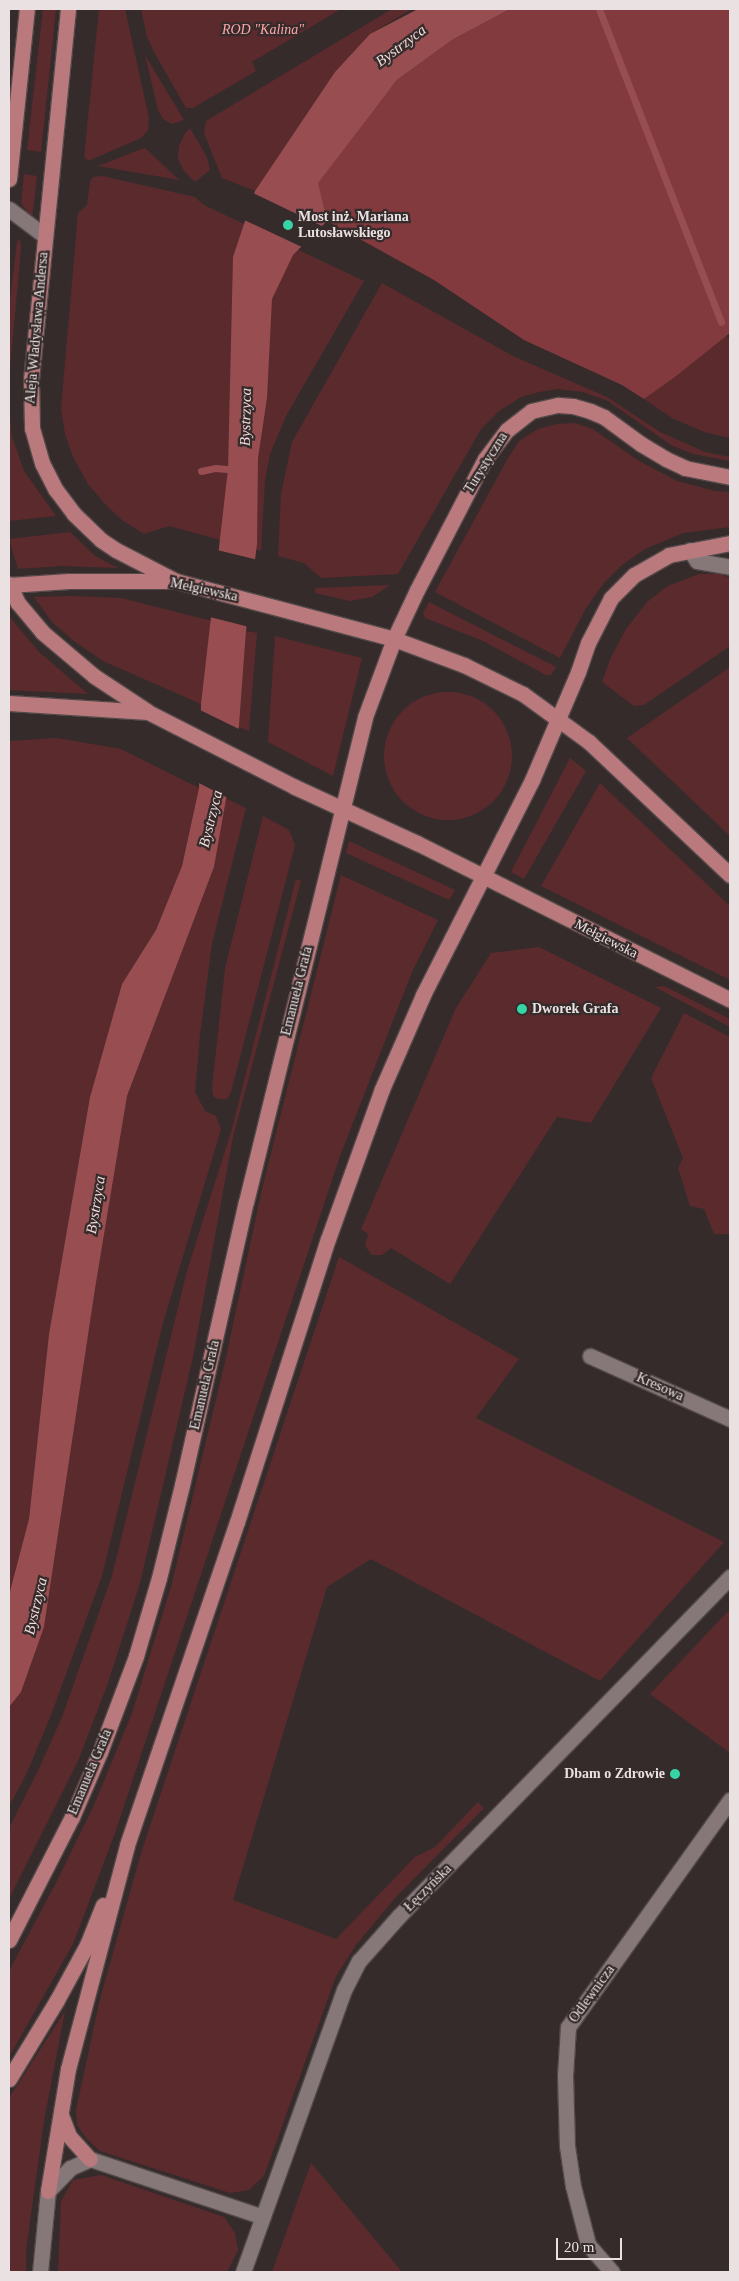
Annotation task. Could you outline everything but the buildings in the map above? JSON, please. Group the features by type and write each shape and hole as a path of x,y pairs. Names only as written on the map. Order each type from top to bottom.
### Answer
{"main road":[{"path":"9,179 27,9"},
{"name":"Aleja Władysława Andersa","path":"68,9 30,392 32,428 42,463 66,504 90,530 116,550 176,581"},
{"name":"Turystyczna","path":"343,810 365,717 394,639 485,459 506,430 531,411 558,405 573,406 604,418 666,459 686,468 730,477"},
{"path":"9,2079 57,2000 87,1945 128,1845 237,1522 328,1239 368,1128 423,995 532,780 588,643 611,598 621,586 650,564 669,555 730,543"},
{"name":"Mełgiewska","path":"9,585 69,581 176,581 310,615 394,639 502,682 558,719"},
{"path":"9,585 18,602 42,632 94,676 148,712 343,810"},
{"path":"9,703 148,712"},
{"path":"558,719 604,755 730,876"},
{"name":"Mełgiewska","path":"343,810 484,876 730,1000"},
{"name":"Emanuela Grafa","path":"9,1940 72,1817 100,1752 136,1656 159,1578 248,1192 343,810"},
{"path":"48,2191 68,2069 128,1845"},
{"path":"60,2115 69,2136 90,2159"}],"street":[{"path":"9,209 45,236"},
{"path":"690,550 697,561 730,567"},
{"name":"Kresowa","path":"590,1356 730,1419"},
{"name":"Łęczyńska","path":"243,2272 288,2151 344,1990 359,1961 399,1916 730,1577"},
{"name":"Odlewnicza","path":"612,2272 588,2244 573,2186 567,2146 565,2076 568,2027 730,1800"},
{"path":"40,2272 48,2191 70,2168 90,2159 263,2217"}],"green space":[{"path":"43,9 56,9 41,152 27,150"},
{"path":"99,9 125,9 149,118 148,130 141,138 88,161 84,157"},
{"name":"ROD \"Kalina\"","path":"141,9 341,9 252,62 256,71 193,108 186,108 147,37"},
{"path":"392,9 412,9 370,34 335,72 255,191 222,178 204,133 206,121"},
{"path":"145,55 184,120 172,124 163,119 158,110"},
{"path":"190,128 207,157 210,170 195,182 184,171 178,159 179,146"},
{"path":"145,148 179,180 98,166 139,150"},
{"path":"24,174 37,176 32,218 21,203"},
{"path":"102,176 195,197 204,205 364,281 286,416 270,454 265,480 261,551 169,526 144,534 122,520 106,505 88,484 73,457 65,434 61,409 78,213 87,205 90,182 93,177"},
{"path":"20,239 21,248 9,380 9,308 17,242"},
{"path":"382,283 513,356 607,397 660,432 705,452 730,457 730,461 693,454 671,445 608,401 583,392 558,389 521,397 499,411 481,429 398,574 321,578 304,563 278,556 281,494 292,442"},
{"path":"726,336 730,339 730,438 704,432 672,418 644,399 675,377"},
{"path":"9,404 12,437 24,471 56,516 9,521"},
{"path":"574,423 593,429 639,461 677,481 715,491 730,492 730,527 683,533 645,549 622,565 603,584 586,608 560,658 435,592 519,441 538,429 557,424"},
{"path":"70,532 95,556 118,568 62,566 18,569 9,539"},
{"path":"699,574 720,574 730,578 730,646 644,705 634,706 602,682 611,657 626,629 647,602 668,586"},
{"path":"390,585 372,597 350,601 315,593 315,588"},
{"path":"34,597 121,598 212,621 201,704 103,661 74,641 52,622"},
{"path":"429,602 556,667 551,675 546,675 483,641 425,618 423,613"},
{"path":"9,616 39,652 88,694 9,690"},
{"path":"246,631 257,633 249,731 239,727"},
{"path":"275,636 362,658 333,776 268,742"},
{"path":"730,667 730,836 627,738"},
{"path":"448,692 461,693 473,697 493,711 507,731 511,743 511,769 507,781 493,801 473,815 461,819 448,820 435,819 423,815 403,801 389,781 385,769 384,756 385,743 389,731 403,711 423,697 435,693"},
{"path":"57,738 121,749 199,788 182,866 156,930 122,984 90,1097 49,1334 29,1519 9,1595 9,741"},
{"path":"570,758 586,771 524,879 511,872"},
{"path":"600,783 730,906 730,980 541,886"},
{"path":"225,798 246,808 212,944 200,1035 195,1092 205,1111 216,1116 221,1129 163,1323 102,1576 51,1715 26,1775 9,1806 9,1707 21,1692 44,1627 95,1289 127,1096 214,867"},
{"path":"263,816 289,830 295,845 231,1092 227,1099 218,1099 213,1096 212,1088 225,968"},
{"path":"349,841 455,890 449,900 346,853"},
{"path":"341,875 438,920 412,972 340,1156 115,1833 73,1944 9,2057 9,1971 56,1883 94,1805 132,1713 171,1587 225,1362 262,1189"},
{"path":"296,879 301,881 233,1137 193,1357 140,1583 108,1683 78,1761 9,1899 9,1828 37,1773 62,1717 112,1576 187,1271 231,1132"},
{"path":"539,947 661,1008 591,1123 557,1117 450,1284 391,1248 382,1255 372,1255 365,1246 368,1234 361,1229 456,1008 491,953"},
{"path":"664,986 730,1019 730,1027 655,987"},
{"path":"684,1013 730,1037 730,1234 714,1234 704,1209 690,1206 678,1168 683,1158 651,1078"},
{"path":"339,1257 519,1359 476,1418 724,1542 600,1681 371,1559 327,1587 233,1900 336,1939 415,1857 435,1847 478,1802 484,1808 395,1898 356,1945 336,1976 264,2176 249,2190 230,2193 100,2151 86,2138 77,2125 76,2110 100,1999 142,1850"},
{"path":"730,1609 730,1753 650,1694"},
{"path":"65,2011 44,2121 26,2250 26,2272 9,2272 9,2098"},
{"path":"311,2163 402,2272 272,2272"},
{"path":"101,2175 224,2217 235,2233 238,2250 227,2272 58,2272 61,2201 73,2180"}],"shaded area":[{"path":"510,9 730,9 730,333 644,399 622,385 524,340 434,280 327,221 317,183 397,80 452,40"}],"water":[{"name":"Bystrzyca","path":"418,9 510,9 452,40 397,80 318,183 327,221 293,255 272,299 267,398 258,458 257,544 246,631 239,726 214,867 127,1096 95,1289 44,1627 21,1692 9,1707 9,1595 29,1519 49,1334 90,1097 122,984 156,930 182,866 199,788 201,704 228,469 233,257 255,191 335,72 370,34"}],"pier":[{"path":"251,192 324,227 304,248 242,219"},
{"path":"217,550 258,560 249,627 210,617"},
{"path":"198,709 241,730 228,798 197,782"}],"waterway":[{"path":"599,9 721,322"},
{"path":"201,471 215,468 236,470"}],"place":[{"name":"Most inż. Mariana Lutosławskiego","path":"288,225"},
{"name":"Dworek Grafa","path":"522,1009"},
{"name":"Dbam o Zdrowie","path":"675,1774"}]}
